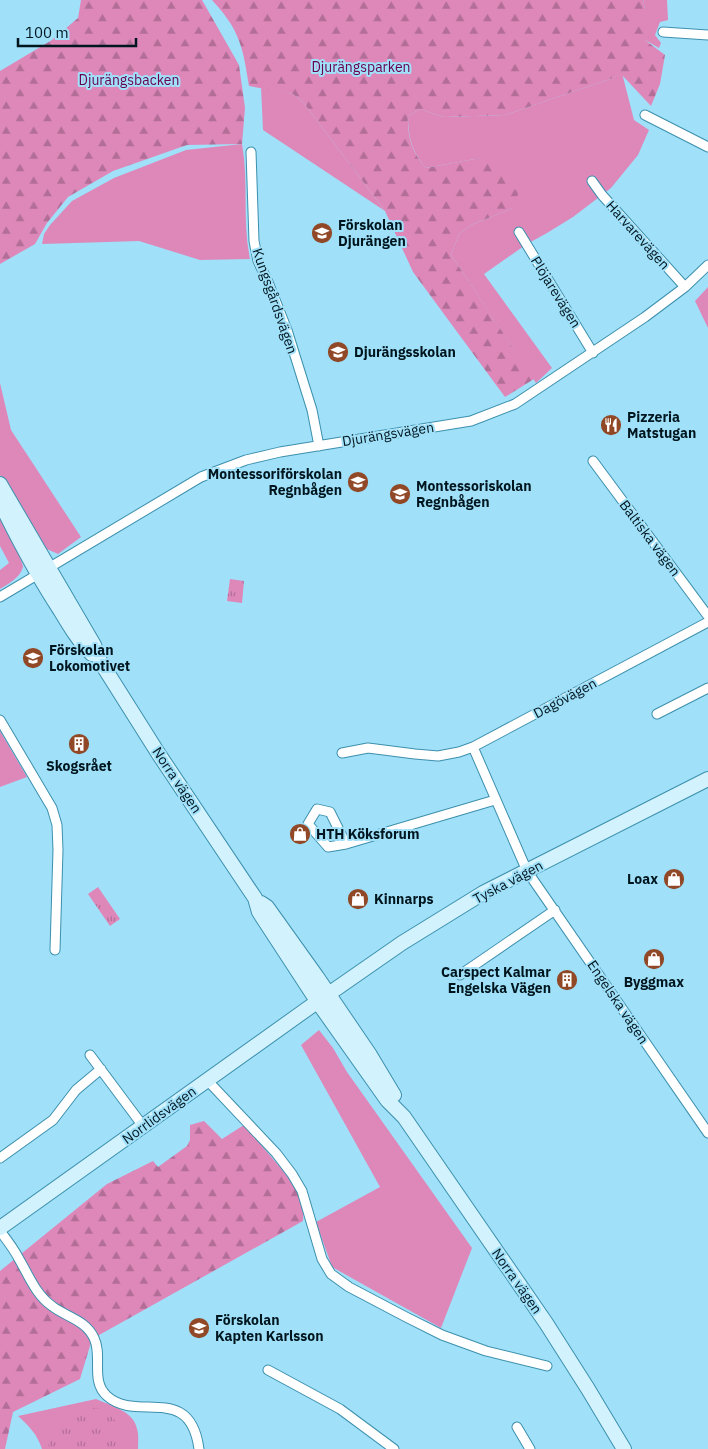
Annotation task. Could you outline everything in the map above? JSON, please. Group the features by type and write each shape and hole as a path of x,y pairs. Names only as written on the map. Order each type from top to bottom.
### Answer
{"main road":[{"name":"Norra vägen","path":"0,484 43,572 77,635 87,649 100,661 158,753 255,898 259,912 323,998 387,1100 404,1117 546,1323 624,1449"},
{"name":"Norra vägen","path":"0,502 43,572"},
{"name":"Tyska vägen","path":"323,998 402,943 483,894 708,779"},
{"name":"Norrlidsvägen","path":"0,1230 323,998"}],"street":[{"path":"663,32 708,35"},
{"path":"645,115 708,147"},
{"name":"Kungsgårdsvägen","path":"251,152 254,242 258,261 287,330 312,410 318,446"},
{"name":"Harvarevägen","path":"592,181 602,195 686,287"},
{"name":"Plöjarevägen","path":"519,232 593,353"},
{"name":"Djurängsvägen","path":"0,597 202,477 246,460 280,452 471,421 515,404 593,353 686,287 708,265"},
{"name":"Baltiska vägen","path":"593,461 707,611"},
{"name":"Dagövägen","path":"342,753 368,748 438,756 473,747 708,622"},
{"path":"657,714 708,688"},
{"path":"0,720 52,808 57,825 58,850 54,950"},
{"path":"473,747 527,871"},
{"path":"346,844 330,812 317,809 308,824 328,847 346,844 495,800"},
{"name":"Engelska vägen","path":"527,871 708,1133"},
{"path":"460,975 555,910"},
{"path":"90,1055 143,1126"},
{"path":"0,1158 53,1120 76,1090 101,1069"},
{"path":"207,1080 276,1153 292,1174 302,1190 322,1259 331,1274 349,1287 442,1335 486,1350 547,1366"},
{"path":"0,1230 40,1294 51,1306 86,1326 94,1338 97,1350 98,1382 106,1395 117,1403 167,1407 184,1415 194,1429 199,1449"},
{"path":"268,1370 340,1409 394,1449"},
{"path":"517,1427 530,1449"}],"green space":[{"name":"Djurängsbacken","path":"81,0 202,0 239,65 245,108 242,144 187,145 113,171 68,197 47,223 35,244 0,264 0,71 52,40 78,18"},
{"name":"Djurängsparken","path":"212,0 643,0 645,9 645,40 665,55 660,84 651,106 621,74 505,115 444,117 420,109 408,116 411,144 426,168 480,158 507,168 521,186 513,208 471,225 459,234 451,255 534,379 505,397 413,272 385,211 303,102 293,94 249,86 243,54 235,31 223,12"},
{"path":"643,0 667,0 668,20 660,22 655,35 661,43 659,48 645,40 645,9"},
{"path":"622,73 634,120 649,130 638,155 611,188 573,217 527,244 484,274 552,368 536,383 451,255 459,234 471,225 513,208 480,158 426,168 417,156 412,144 408,116 420,109 444,117 505,115 610,79"},
{"path":"261,87 293,94 303,102 385,211 263,130"},
{"path":"242,144 245,173 246,230 250,259 200,260 139,241 42,244 44,234 50,225 72,201 114,178 186,150"},
{"path":"708,287 708,328 695,301"},
{"path":"0,383 11,430 81,537 58,554 40,546 0,475"},
{"path":"0,512 23,567 17,577 0,589 0,570 9,563 0,546"},
{"path":"230,579 244,581 242,603 227,601"},
{"path":"0,731 27,777 0,787"},
{"path":"98,887 120,919 110,926 88,894"},
{"path":"319,1030 472,1248 441,1328 332,1267 316,1222 380,1187 301,1045"},
{"path":"204,1121 222,1139 244,1125 291,1180 304,1203 303,1221 92,1339 80,1379 13,1412 5,1449 0,1449 0,1271 107,1184 153,1161 158,1167 187,1146 190,1140 190,1125"},
{"path":"96,1399 127,1413 135,1423 138,1431 138,1449 42,1449 38,1439 18,1416"},
{"path":"86,1407 103,1409 118,1423 127,1449 48,1449 51,1430 64,1411"}],"place":[{"name":"Förskolan Djurängen","path":"322,233"},
{"name":"Djurängsskolan","path":"338,352"},
{"name":"Pizzeria Matstugan","path":"611,425"},
{"name":"Montessoriförskolan Regnbågen","path":"358,482"},
{"name":"Montessoriskolan Regnbågen","path":"400,494"},
{"name":"Förskolan Lokomotivet","path":"33,658"},
{"name":"Skogsrået","path":"79,744"},
{"name":"HTH Köksforum","path":"300,834"},
{"name":"Loax","path":"674,879"},
{"name":"Kinnarps","path":"358,899"},
{"name":"Byggmax","path":"654,959"},
{"name":"Carspect Kalmar Engelska Vägen","path":"567,980"},
{"name":"Förskolan Kapten Karlsson","path":"199,1328"}]}
